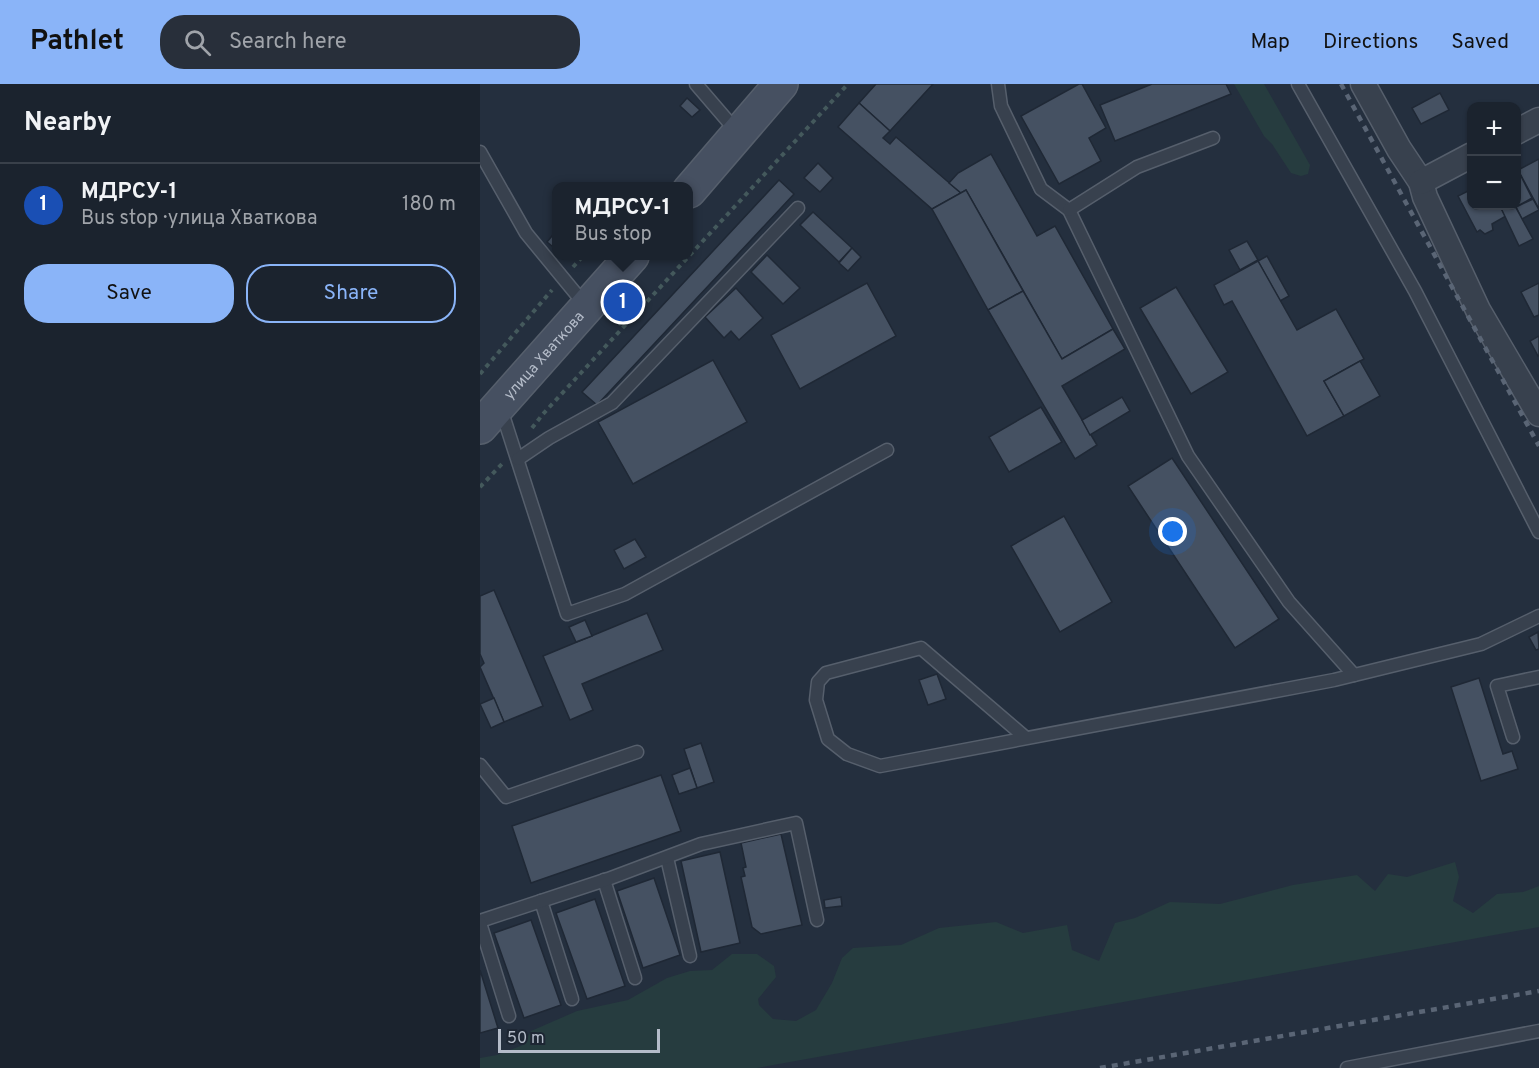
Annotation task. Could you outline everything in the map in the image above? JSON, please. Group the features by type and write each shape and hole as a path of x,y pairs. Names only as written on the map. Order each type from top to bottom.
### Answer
{"main road":[{"path":"693,185 781,84"},
{"name":"улица Хваткова","path":"486,418 628,260"}],"street":[{"path":"1363,84 1399,149 1421,182 1425,197 1478,310 1539,414"},
{"path":"1521,129 1539,120"},
{"path":"1421,182 1470,156"}],"lane":[{"path":"696,84 739,133"},
{"path":"998,84 1001,106 1041,189 1069,210 1188,456 1289,602 1354,675"},
{"path":"1298,84 1415,291 1539,532"},
{"path":"1069,210 1137,167 1213,138"},
{"path":"480,152 526,233 587,307"},
{"path":"518,459 549,438 612,403 798,208"},
{"path":"486,418 518,459 567,614 625,594 887,450"},
{"path":"1026,738 921,648 826,673 818,682 816,700 828,740 847,754 879,766 1026,738 1354,675 1481,644 1539,616"},
{"path":"1513,737 1497,686 1539,677"},
{"path":"480,765 506,797 637,752"},
{"path":"509,1016 480,922 667,858 701,844 796,824 817,920"},
{"path":"667,858 690,956"},
{"path":"604,880 635,978"},
{"path":"541,901 572,999"},
{"path":"1347,1068 1539,1031"}],"path":[{"path":"693,252 848,84"},
{"path":"480,374 579,260"},
{"path":"543,414 685,260"}],"green space":[{"path":"1234,84 1264,84 1310,165 1308,174 1301,176 1291,173 1264,136"},
{"path":"1455,862 1459,877 1453,901 1473,913 1497,894 1523,892 1539,886 1539,927 757,1068 480,1068 480,1058 497,1055 523,1045 531,1031 577,1011 628,1000 667,978 690,971 712,970 732,954 757,954 774,966 776,977 758,999 759,1005 773,1019 796,1021 816,1010 832,983 842,958 853,948 901,945 939,928 996,922 1023,933 1067,925 1072,950 1099,961 1115,923 1135,918 1170,902 1220,904 1293,885 1357,875 1375,891 1388,874 1407,877"}],"building":[{"path":"876,84 933,84 890,131 859,103"},
{"path":"1082,84 1106,128 1089,138 1101,161 1059,184 1021,116"},
{"path":"1152,84 1226,84 1231,94 1115,141 1100,105"},
{"path":"1440,93 1449,110 1421,124 1412,108"},
{"path":"687,98 700,110 692,117 680,106"},
{"path":"859,103 890,131 883,138 890,144 896,137 961,193 932,209 838,127"},
{"path":"991,154 1037,236 1055,226 1113,329 1062,359 966,190 961,193 949,183 958,173"},
{"path":"1539,159 1539,209 1521,176 1521,168"},
{"path":"818,163 833,178 820,192 804,178"},
{"path":"1521,176 1532,198 1521,204"},
{"path":"779,180 794,194 597,405 582,392"},
{"path":"966,190 1023,291 988,310 932,209"},
{"path":"1467,192 1467,210 1502,210 1506,216 1492,224 1493,230 1485,234 1480,230 1477,232 1458,196"},
{"path":"1533,199 1539,210 1522,219 1518,210 1521,210 1521,205"},
{"path":"1502,210 1517,210 1533,239 1519,246"},
{"path":"813,212 852,248 839,262 800,225"},
{"path":"552,236 552,246 547,242"},
{"path":"1247,241 1258,260 1240,270 1229,250"},
{"path":"852,248 861,257 848,271 839,263"},
{"path":"767,255 800,288 783,304 751,272"},
{"path":"1267,256 1289,296 1280,301 1258,261"},
{"path":"1258,261 1297,330 1336,309 1364,359 1324,381 1344,416 1307,436 1232,301 1224,305 1214,285"},
{"path":"867,283 896,336 800,389 771,335"},
{"path":"1539,283 1539,315 1534,317 1521,292"},
{"path":"1176,287 1228,372 1191,394 1140,308"},
{"path":"736,288 763,318 739,340 731,331 724,338 705,317"},
{"path":"1023,291 1062,359 1113,329 1125,349 1062,386 1097,445 1075,459 988,310"},
{"path":"1539,336 1539,355 1538,356 1530,341"},
{"path":"713,360 747,422 633,484 598,422"},
{"path":"1360,361 1380,396 1344,416 1324,381"},
{"path":"1122,397 1130,411 1090,435 1082,420"},
{"path":"1041,407 1062,442 1009,472 989,437"},
{"path":"1172,458 1279,619 1235,648 1128,486"},
{"path":"1064,516 1112,602 1060,632 1011,546"},
{"path":"635,539 646,557 624,569 614,550"},
{"path":"494,590 543,706 504,722 480,667 484,663 480,654 480,596"},
{"path":"647,613 663,650 582,684 593,710 570,720 543,656"},
{"path":"585,620 592,636 576,642 569,627"},
{"path":"1538,632 1539,649 1536,650 1529,637"},
{"path":"937,674 946,699 928,705 919,680"},
{"path":"1479,678 1503,754 1512,751 1518,769 1481,781 1451,687"},
{"path":"494,698 504,722 491,728 480,704"},
{"path":"701,743 714,782 697,788 684,749"},
{"path":"690,768 697,788 679,794 672,775"},
{"path":"661,775 681,831 531,883 512,826"},
{"path":"781,834 802,925 761,934 752,927 741,877 745,876 743,868 746,867 741,843"},
{"path":"720,852 740,943 701,952 681,861"},
{"path":"654,878 680,955 643,968 617,891"},
{"path":"841,897 842,906 825,908 824,900"},
{"path":"595,899 625,986 587,999 556,913"},
{"path":"531,920 561,1005 524,1018 494,933"},
{"path":"480,970 498,1028 480,1033"}],"railway":[{"path":"1341,84 1539,446"},
{"path":"1100,1068 1539,991"}],"place":[{"name":"МДРСУ-1","path":"623,302"}]}
